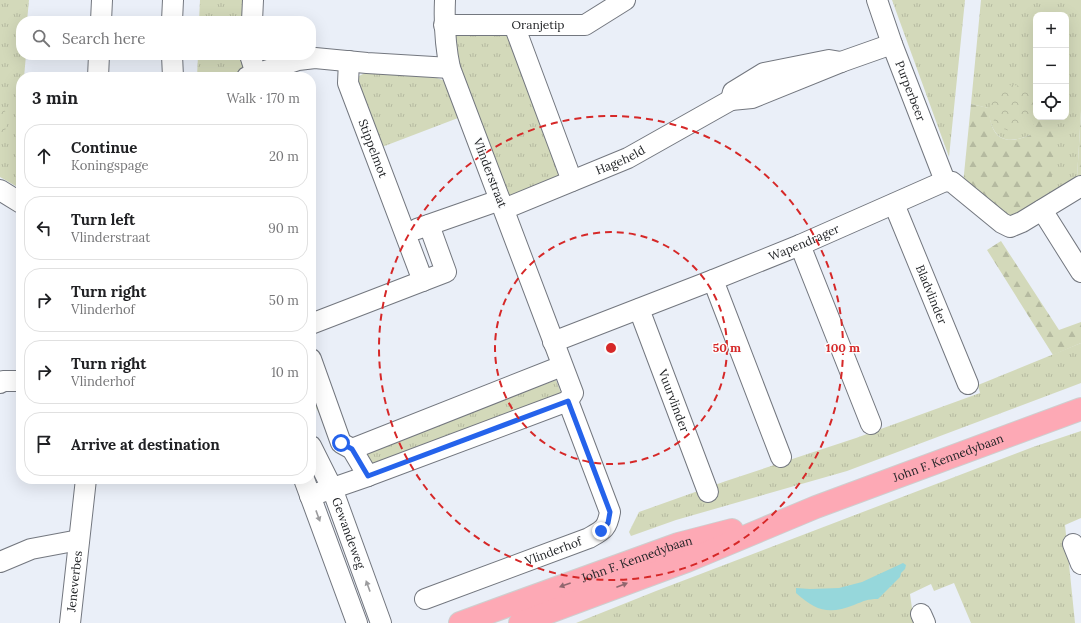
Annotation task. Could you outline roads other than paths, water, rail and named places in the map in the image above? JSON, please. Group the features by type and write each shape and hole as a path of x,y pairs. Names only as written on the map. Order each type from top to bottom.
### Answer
{"main road":[{"name":"John F. Kennedybaan","path":"520,623 687,561 816,507 1081,409"},
{"name":"John F. Kennedybaan","path":"460,623 678,544 816,507"}],"street":[{"path":"101,16 102,0"},
{"path":"172,16 173,0"},
{"path":"252,16 253,0"},
{"name":"Vlinderstraat","path":"445,0 444,25 450,68 553,342"},
{"name":"Oranjetip","path":"444,25 585,25 625,0"},
{"name":"Purperbeer","path":"878,0 892,44 945,181"},
{"path":"514,25 572,181"},
{"name":"Hageheld","path":"502,204 572,181 628,158 731,100 734,92 764,73 829,60 842,62 892,44"},
{"path":"316,58 349,62 450,68"},
{"path":"98,72 99,60"},
{"path":"172,60 173,72"},
{"path":"251,69 298,60"},
{"name":"Stippelmot","path":"349,62 348,83 423,281"},
{"path":"945,181 952,182 1002,223 1010,227 1022,222 1081,186"},
{"name":"Wapendrager","path":"553,342 800,245 945,181"},
{"path":"0,190 16,200"},
{"path":"406,233 502,204"},
{"name":"Bladvlinder","path":"894,204 968,384"},
{"path":"1042,210 1081,272"},
{"path":"316,322 446,272 429,225"},
{"path":"800,245 871,424"},
{"path":"713,280 781,457"},
{"name":"Vuurvlinder","path":"639,309 708,492"},
{"name":"Vlinderhof","path":"426,599 589,538 601,531 608,523 610,512 568,401 572,393 553,342"},
{"path":"352,449 562,366"},
{"path":"316,372 341,443 352,449 368,476"},
{"path":"0,383 16,381"},
{"path":"307,487 332,488 568,401"},
{"name":"Gewandeweg","path":"316,456 332,488 381,623"},
{"name":"Jeneverbes","path":"70,623 85,484"},
{"name":"Gewandeweg","path":"307,487 357,623"},
{"name":"Jeneverbes","path":"0,562 31,549 79,540"},
{"path":"1073,544 1081,564"}],"water":[{"path":"903,563 906,565 900,577 878,599 863,601 837,610 823,610 810,604 796,593 796,588 839,588 862,582"}]}
